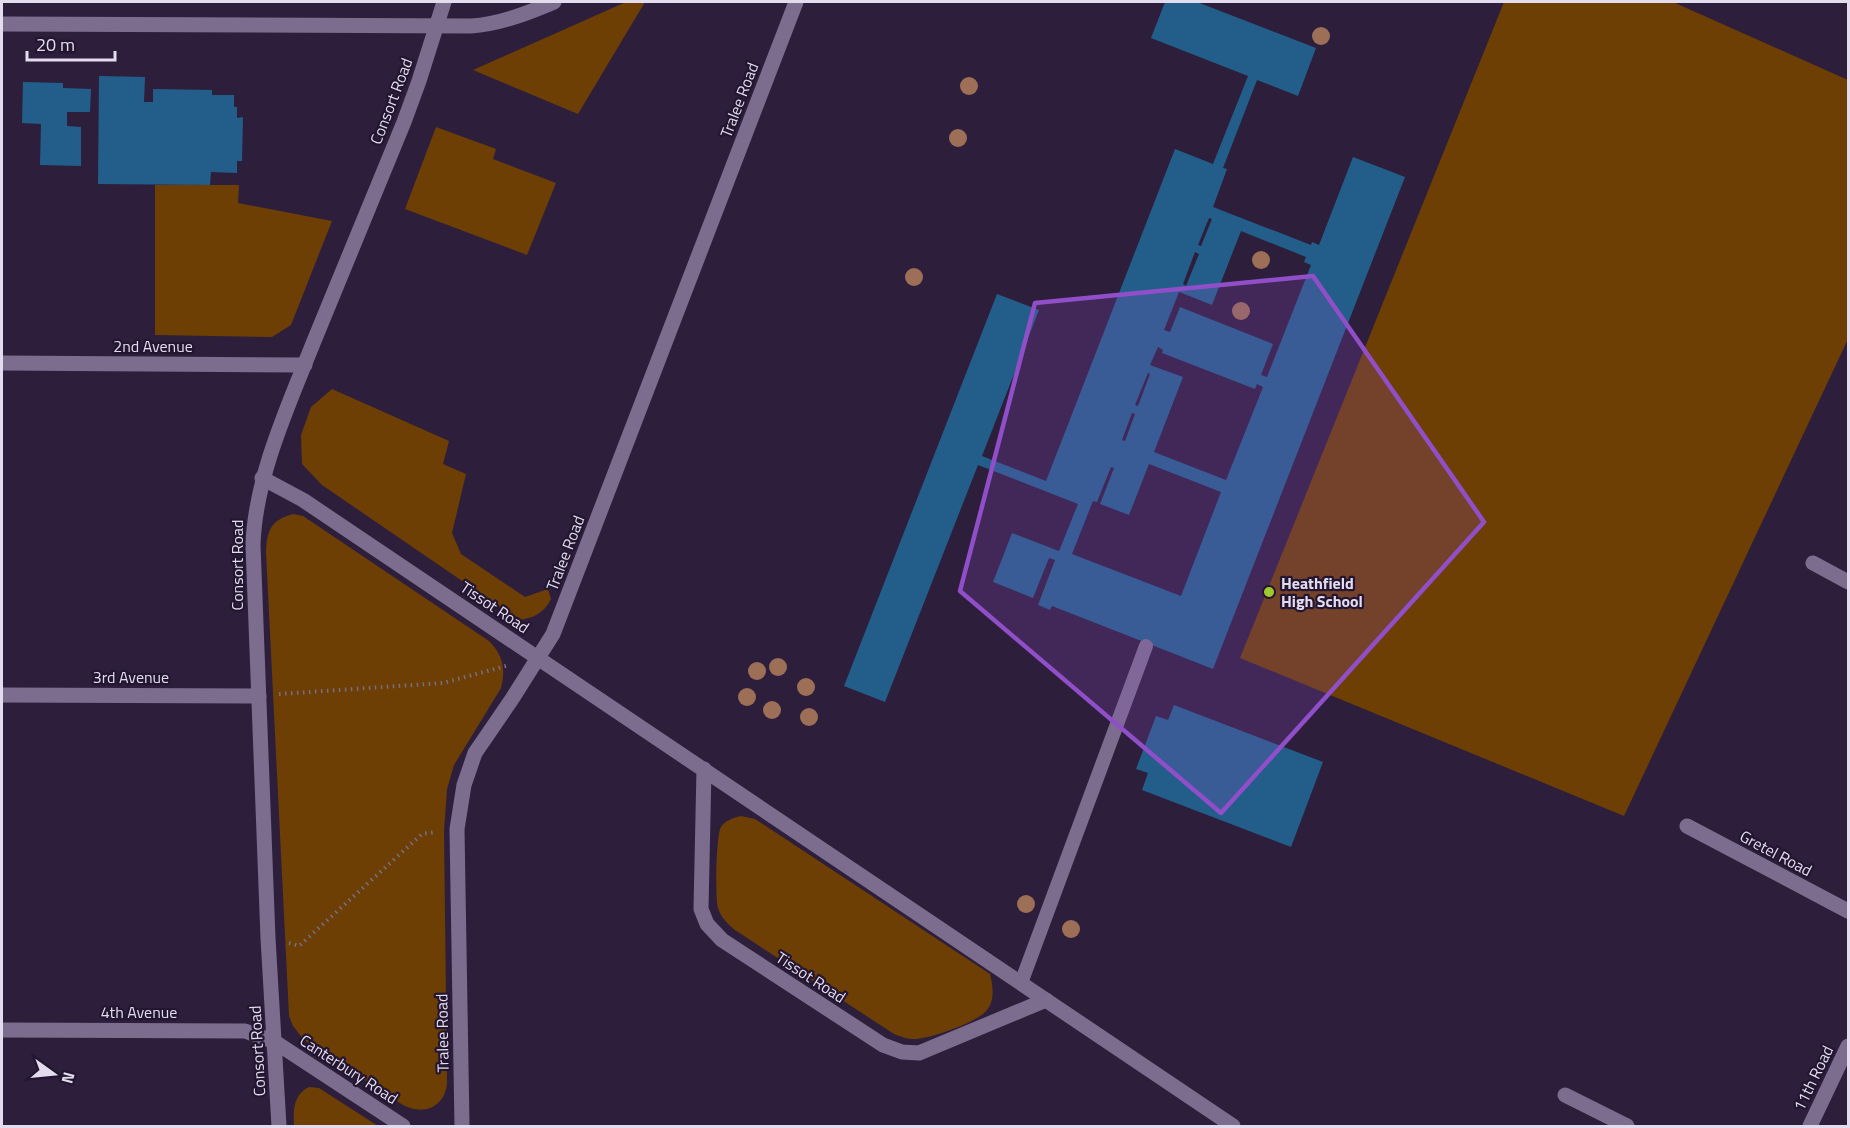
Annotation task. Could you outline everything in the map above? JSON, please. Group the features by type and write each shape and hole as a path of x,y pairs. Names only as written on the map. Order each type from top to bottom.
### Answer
{"street":[{"name":"Consort Road","path":"279,1126 268,938 253,545 255,511 262,478 305,365 404,122 444,2"},
{"path":"2,24 437,27 488,25 554,2"},
{"name":"Tralee Road","path":"462,1126 457,829 464,785 475,753 553,634 796,2"},
{"name":"2nd Avenue","path":"2,363 305,365"},
{"name":"Tissot Road","path":"262,478 303,500 1233,1126"},
{"path":"1813,563 1848,582"},
{"name":"3rd Avenue","path":"2,694 259,696"},
{"name":"Tissot Road","path":"704,770 700,909 707,924 722,940 883,1045 902,1052 919,1053 1046,1000"},
{"name":"Gretel Road","path":"1687,826 1848,911"},
{"name":"4th Avenue","path":"2,1030 245,1031 275,1042"},
{"name":"Canterbury Road","path":"275,1042 403,1126"},
{"name":"11th Road","path":"1810,1126 1848,1046"},
{"path":"1565,1095 1627,1126"}],"lane":[{"path":"1021,983 1146,646"}],"path":[{"path":"259,696 443,683 539,658"},
{"path":"268,938 299,946 422,834 457,829"}],"highlighted area":[{"path":"1313,276 1484,522 1221,813 960,591 1035,303"}],"shaded area":[{"path":"626,2 645,2 578,114 473,70"},
{"path":"1504,2 1673,2 1848,80 1848,339 1624,816 1240,658"},
{"path":"436,127 496,149 493,159 556,183 527,255 405,209"},
{"path":"155,185 239,185 238,203 332,221 291,325 272,337 155,335"},
{"path":"332,389 449,441 443,464 466,474 452,533 461,554 525,597 548,589 551,599 542,611 519,620 322,485 302,464 301,435 311,407"},
{"path":"293,514 303,516 489,641 502,663 501,688 454,765 447,789 444,831 447,1083 438,1103 426,1109 418,1110 403,1105 304,1040 293,1026 289,1016 266,552 272,527 280,519"},
{"path":"741,816 755,819 990,974 992,997 987,1010 964,1025 940,1033 919,1039 903,1037 894,1034 735,930 723,918 718,908 717,853 721,827 727,821"},
{"path":"309,1087 319,1088 378,1126 294,1126 294,1109 297,1099"}],"building":[{"path":"1165,2 1197,2 1316,48 1298,96 1257,80 1223,168 1227,169 1213,207 1311,245 1312,242 1319,245 1353,157 1405,177 1213,669 1052,606 1050,610 1038,605 1055,560 1049,558 1033,598 993,582 1012,533 1059,551 1078,504 978,465 885,702 844,686 997,294 1039,310 982,456 1046,481 1175,149 1213,164 1248,76 1151,38","holes":["1209,218 1212,219 1201,246 1198,245","1241,231 1306,257 1304,262 1311,265 1267,377 1261,375 1273,344 1180,307 1170,332 1164,330 1179,292 1212,305","1195,252 1199,254 1186,286 1183,284","1158,347 1163,350 1162,353 1255,389 1257,384 1263,387 1226,480 1154,452 1183,377 1150,365","1148,373 1150,374 1138,406 1135,405","1132,413 1135,414 1125,441 1122,440","1149,464 1221,492 1181,596 1072,554 1093,501 1097,502 1111,467 1114,468 1100,504 1129,515"]},
{"path":"99,76 145,77 144,102 153,102 153,89 212,90 212,95 234,95 237,118 243,117 242,161 237,161 237,173 211,172 210,185 98,184"},
{"path":"23,82 63,83 63,88 91,89 90,112 67,112 67,126 81,127 81,166 40,165 41,124 22,123"},
{"path":"1174,705 1323,762 1291,847 1142,790 1148,773 1136,769 1156,716 1168,720"}],"place":[{"name":"Heathfield High School","path":"1269,592"}]}
